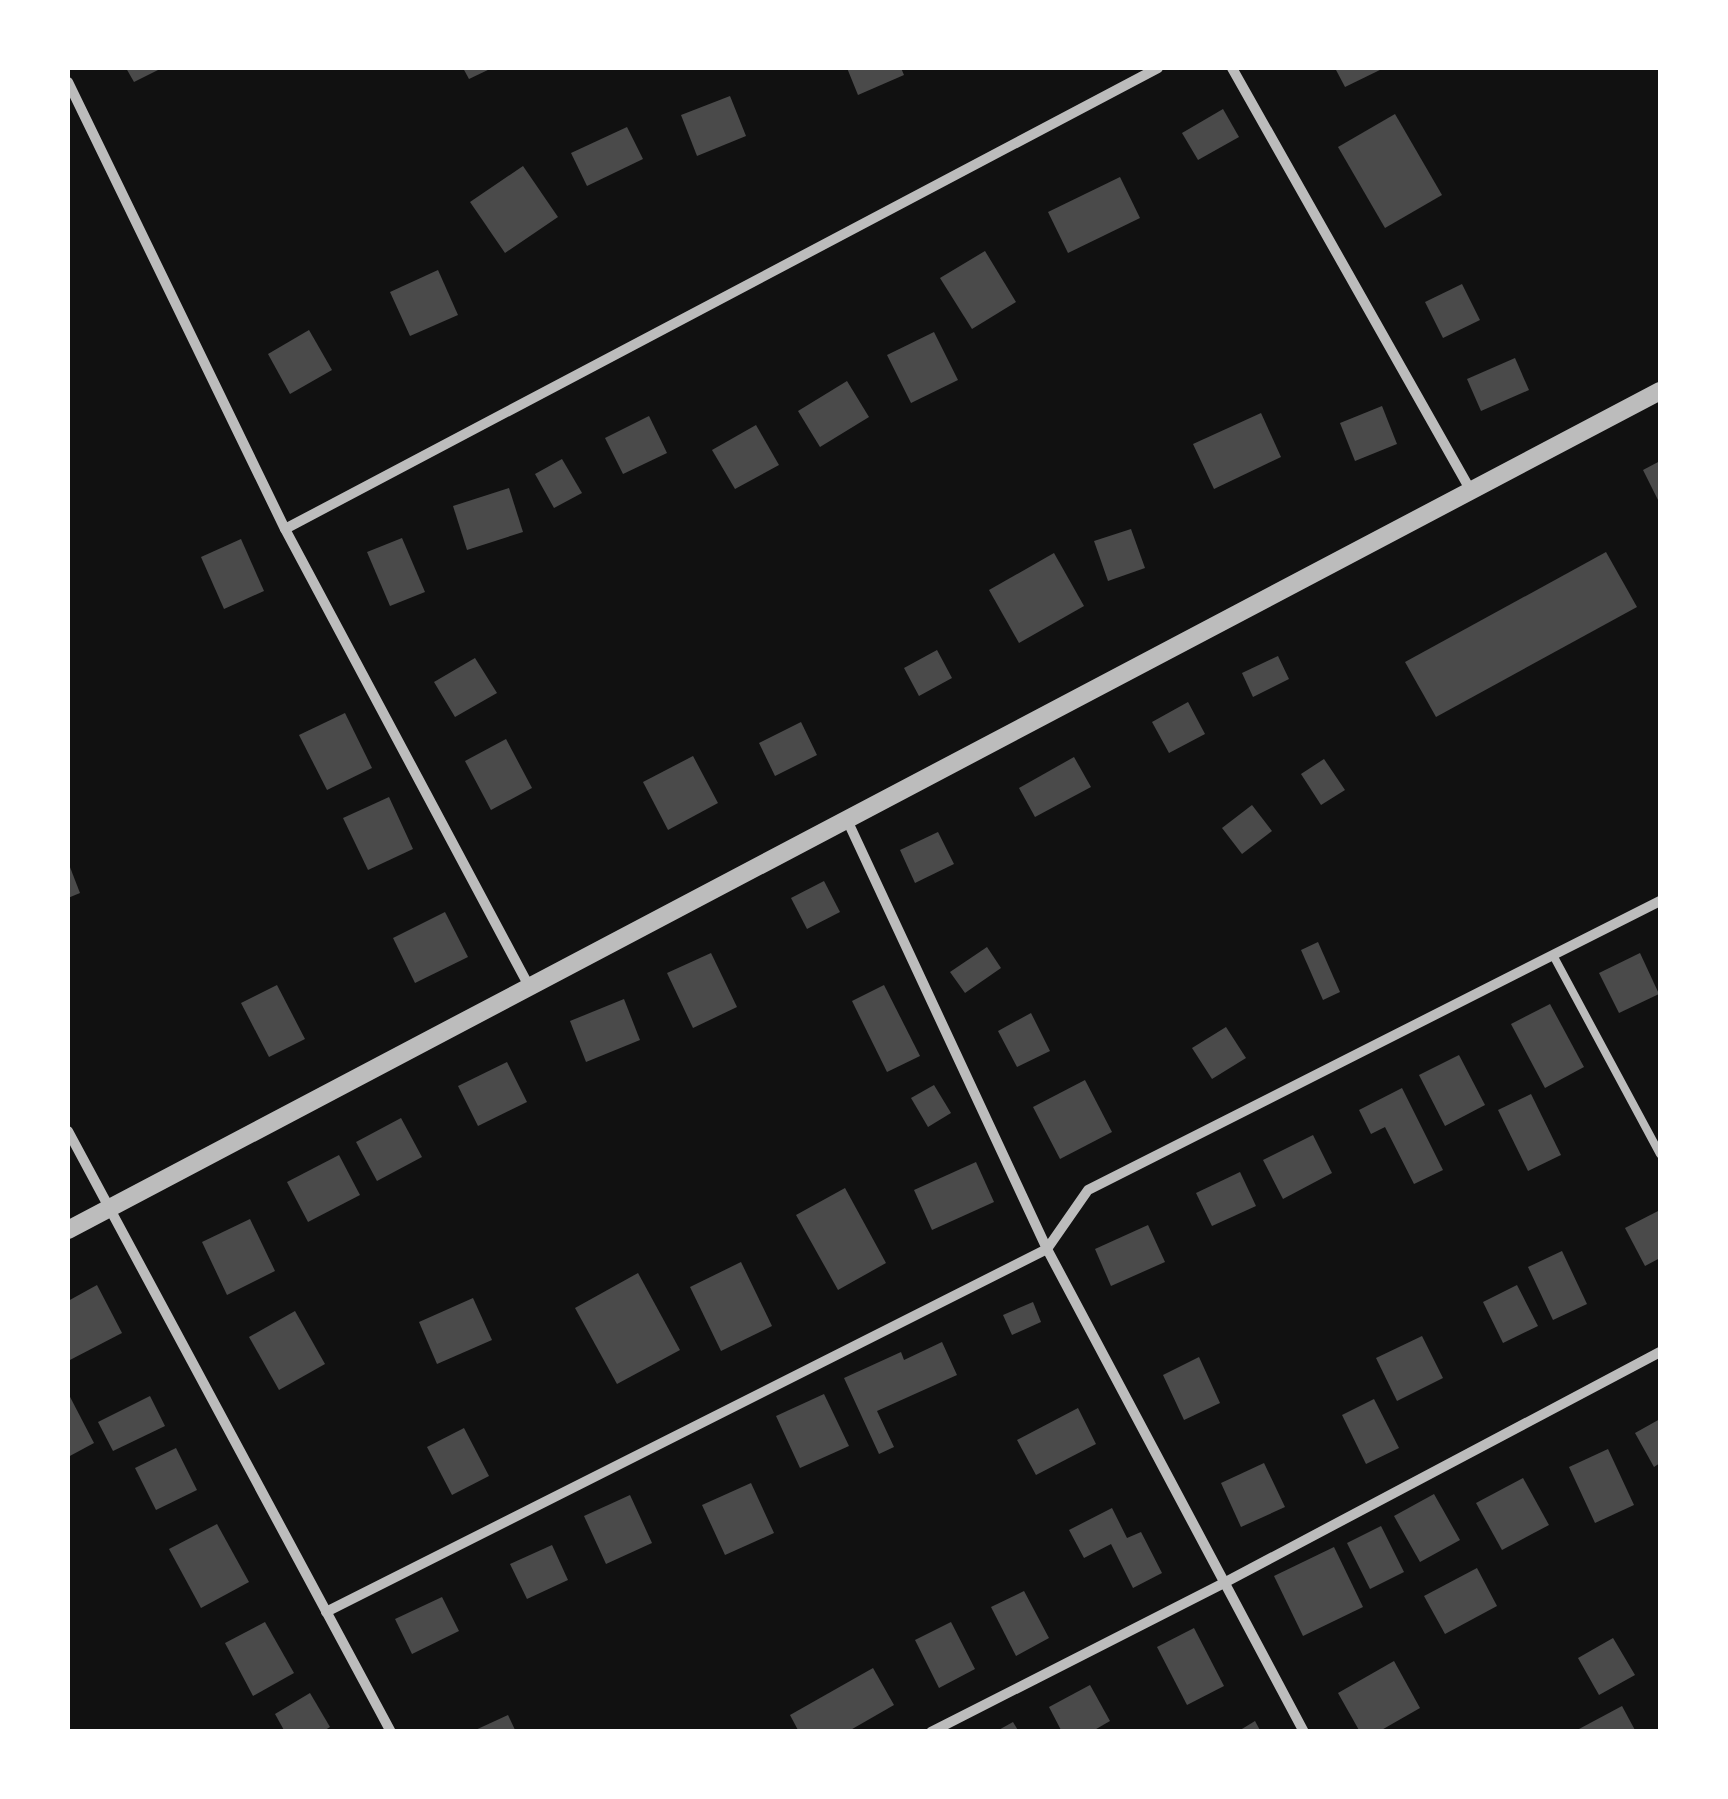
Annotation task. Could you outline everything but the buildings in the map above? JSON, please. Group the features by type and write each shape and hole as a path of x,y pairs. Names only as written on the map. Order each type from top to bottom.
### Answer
{"street":[{"path":"284,529 1158,68"},
{"path":"1232,68 1470,491"},
{"path":"68,82 284,529 530,988"},
{"path":"68,1230 1660,391"},
{"path":"848,822 1046,1249 1304,1732"},
{"path":"326,1612 1046,1249 1088,1190 1660,901"},
{"path":"68,1131 391,1732"},
{"path":"930,1732 1222,1584 1660,1352"}],"lane":[{"path":"1554,957 1660,1154"}]}
